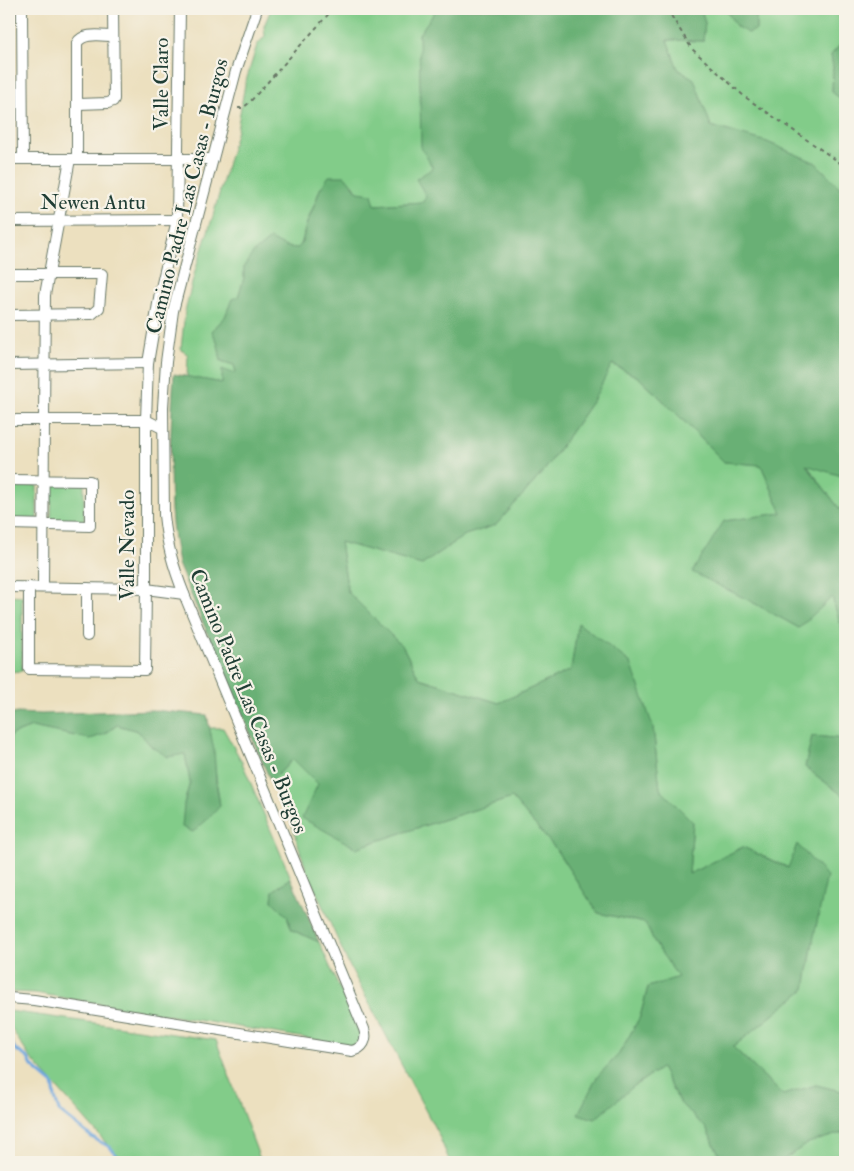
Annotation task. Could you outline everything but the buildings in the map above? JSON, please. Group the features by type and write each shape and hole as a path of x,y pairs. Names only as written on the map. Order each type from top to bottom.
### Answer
{"street":[{"path":"22,9 23,159"},
{"path":"78,104 108,103 114,99 113,9"},
{"name":"Valle Claro","path":"178,220 180,9"},
{"name":"Camino Padre Las Casas - Burgos","path":"9,998 34,1000 352,1051 360,1047 365,1040 366,1033 184,594 173,565 164,515 162,428 166,362 174,311 236,71 257,9"},
{"path":"43,588 46,294 59,221 74,159 78,104 77,43 81,37 85,36 114,36"},
{"path":"9,159 213,160"},
{"path":"9,365 148,363 160,292 178,220"},
{"name":"Newen Antu","path":"9,221 178,220"},
{"path":"9,274 102,274 99,308 92,314 9,314"},
{"name":"Valle Nevado","path":"29,587 29,669 145,670 148,363"},
{"path":"9,420 146,420 162,428"},
{"path":"9,480 90,481 90,526 9,524"},
{"path":"9,587 146,589 184,594"},
{"path":"87,588 87,636"}],"path":[{"path":"226,111 243,108 249,103 333,9"},
{"path":"667,9 692,49 745,97 839,162 845,169"}],"green space":[{"path":"271,9 437,9 419,34 430,163 433,168 423,202 375,205 358,192 353,184 320,189 298,249 286,247 271,240 244,266 244,278 238,297 232,299 225,317 212,331 218,344 221,361 234,365 236,372 232,373 223,383 187,377 188,355 181,349 185,311 237,130 245,84 257,45 265,36 264,26"},
{"path":"437,9 701,9 705,23 703,41 667,40 678,69 694,79 711,126 767,142 816,163 845,193 845,477 806,465 845,516 845,639 832,597 799,628 692,572 724,521 782,513 761,465 724,462 638,377 612,364 594,399 544,471 496,525 465,535 422,565 340,542 348,592 403,647 419,678 499,703 571,670 578,623 631,663 653,727 660,789 693,822 689,874 743,847 788,868 797,844 827,876 805,989 733,1047 783,1095 816,1085 845,1092 845,1132 808,1143 780,1162 723,1162 706,1128 680,1103 661,1068 634,1086 595,1119 578,1114 597,1077 619,1054 640,1017 648,987 678,977 656,945 645,923 598,913 555,848 512,798 356,848 302,818 318,784 293,759 271,782 178,564 170,493 174,374 222,383 222,369 232,373 236,372 234,365 221,361 218,344 212,331 225,317 232,299 238,297 244,278 244,266 253,253 270,239 286,247 298,248 302,243 306,226 320,189 329,176 345,176 358,192 372,194 375,205 423,202 426,196 416,179 433,168 421,148 419,34"},
{"path":"701,9 725,9 737,27 756,30 756,14 766,9 834,9 842,21 845,22 845,40 831,55 833,67 832,92 845,102 845,193 816,163 767,142 711,126 694,79 678,69 667,40 703,41 705,23"},
{"path":"725,9 766,9 756,14 756,30 748,33 737,27"},
{"path":"845,40 845,102 832,92 833,67 831,55"},
{"path":"611,364 638,377 724,462 761,465 782,513 724,521 752,602 799,628 832,597 845,639 845,739 812,736 805,767 845,797 845,1092 816,1085 783,1095 733,1047 805,989 813,941 797,844 789,868 743,847 689,874 693,822 660,789 653,727 578,624 571,670 499,703 419,678 403,647 348,592 340,542 422,565 465,535 496,525 544,471 594,399"},
{"path":"806,464 845,477 845,516"},
{"path":"84,483 84,523 51,521 52,484"},
{"path":"9,485 37,485 37,521 9,520"},
{"path":"9,595 22,596 22,671 9,672"},
{"path":"152,710 207,715 214,750 220,806 193,832 182,827 184,804 190,782 185,754 168,757 152,747 138,731 117,725 105,734 90,739 32,727 11,735 9,746 9,715 17,713 42,714"},
{"path":"117,725 138,731 152,747 185,754 190,782 184,804 220,806 209,728 223,728 241,760 291,878 273,891 272,901 287,916 292,930 319,942 361,1036 360,1041 353,1046 35,993 9,992 9,746 11,735 32,727 90,739 105,734"},
{"path":"812,736 845,739 845,797 805,767"},
{"path":"293,759 318,784 356,848 512,798 555,848 598,913 645,923 656,945 679,977 648,987 640,1017 619,1054 597,1077 634,1086 661,1068 680,1103 706,1128 723,1162 450,1162 439,1136 348,963 306,869 291,822 271,782"},
{"path":"291,878 319,942 292,930 287,916 272,901 273,891"},
{"path":"9,1011 216,1040 261,1162 123,1162 29,1056 9,1025"},
{"path":"845,1132 845,1162 780,1162 808,1143"}],"waterway":[{"path":"9,1038 15,1049 28,1058 32,1066 53,1084 59,1111 93,1138 110,1147 122,1162"}]}
